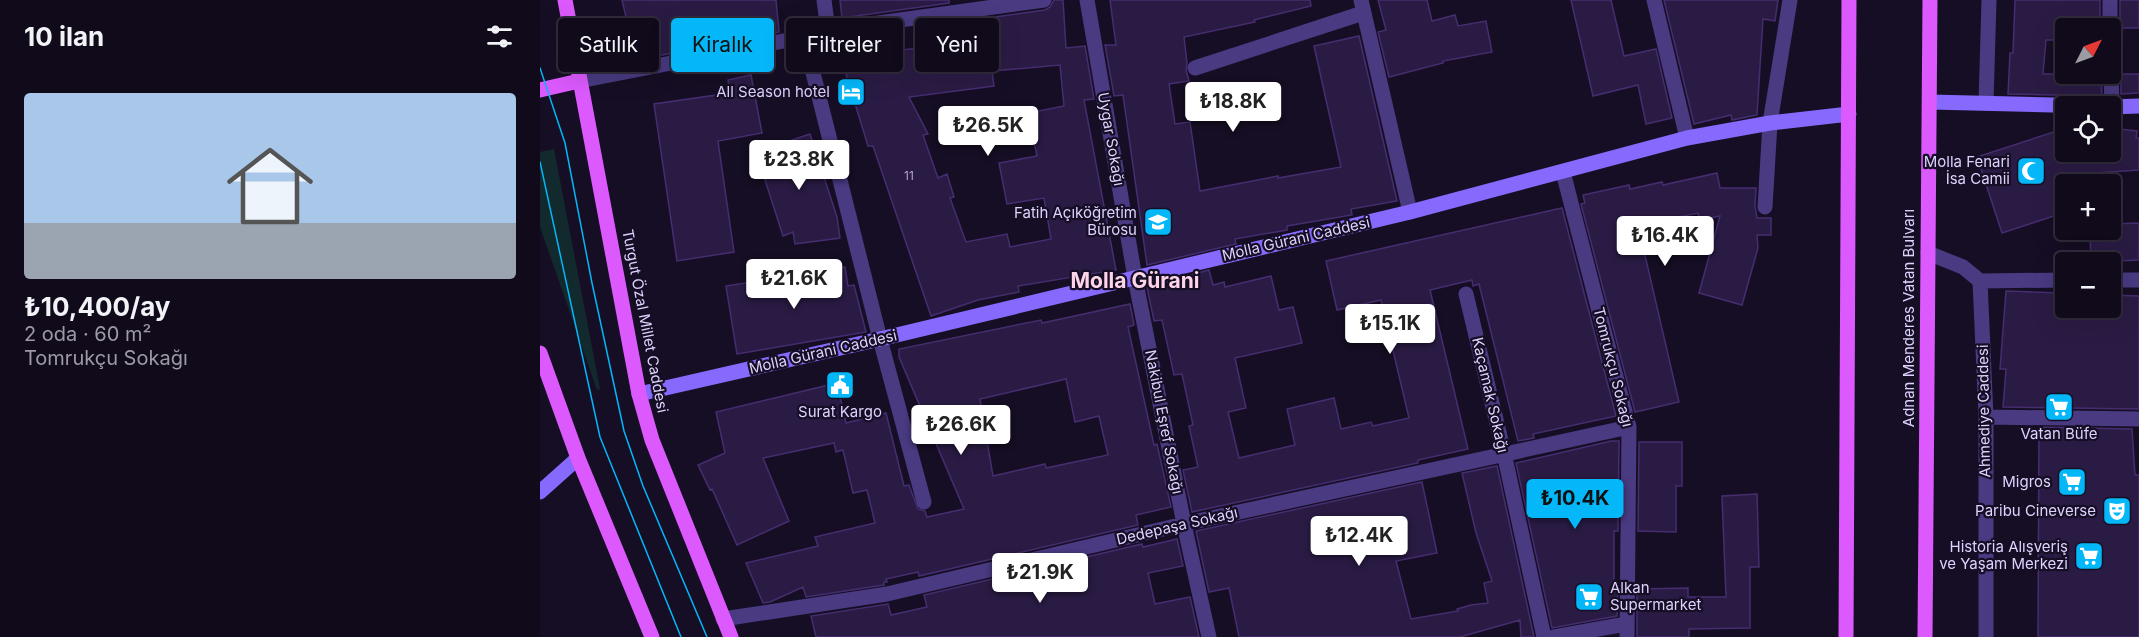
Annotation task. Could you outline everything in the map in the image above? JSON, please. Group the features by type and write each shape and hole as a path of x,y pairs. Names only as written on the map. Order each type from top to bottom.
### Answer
{"main road":[{"name":"Turgut Özal Millet Caddesi","path":"566,0 579,81 639,394 652,440 731,637"},
{"path":"1846,637 1849,0"},
{"name":"Adnan Menderes Vatan Bulvarı","path":"1925,637 1930,0"},
{"path":"540,90 579,81"},
{"path":"540,353 578,458 652,637"}],"street":[{"path":"824,0 826,18"},
{"path":"903,20 1044,0"},
{"name":"Uygar Sokağı","path":"1087,0 1135,278"},
{"path":"1654,0 1687,138"},
{"path":"1765,207 1770,123 1790,0"},
{"path":"1986,103 1989,0"},
{"path":"2109,0 2110,18"},
{"path":"1195,68 1362,6 1410,212"},
{"path":"579,81 786,41"},
{"path":"813,72 924,502"},
{"path":"1930,102 2055,105"},
{"path":"2121,107 2139,106"},
{"name":"Molla Gürani Caddesi","path":"639,394 880,339 1410,212 1687,138 1770,123 1848,114"},
{"name":"Tomrukçu Sokağı","path":"1563,172 1629,427 1626,630"},
{"path":"1928,253 1963,267 1980,281 2055,280"},
{"name":"Nakibul Eşref Sokağı","path":"1135,278 1209,637"},
{"path":"2121,280 2139,280"},
{"name":"Ahmediye Caddesi","path":"1980,281 1986,417 1986,637"},
{"name":"Kaçamak Sokağı","path":"1466,294 1544,637"},
{"path":"1986,417 2139,419"},
{"name":"Dedepaşa Sokağı","path":"723,619 887,594 1184,524 1629,427"},
{"path":"540,492 578,458"},
{"path":"1554,637 1626,630"}],"green space":[{"path":"554,149 600,389 597,390 540,227 540,152"}],"building":[{"path":"622,0 776,0 779,32 774,33 774,18 671,18 671,53 659,55 659,18 626,18"},
{"path":"840,0 949,0 949,3 842,18"},
{"path":"1054,0 1063,0 1066,48 1085,46 1094,99 1084,100 1116,270 1018,286 1019,292 978,300 931,316 873,146 868,146 845,72 903,72 903,50 915,48 915,72 992,72 994,86 909,97 928,134 923,135 938,178 947,174 954,197 950,198 966,242 1007,234 1010,247 1051,239 1044,198 1007,204 999,163 1037,156 1028,113 1064,106 1060,65 999,70 999,18 988,18 1045,10"},
{"path":"1110,0 1310,0 1311,6 1254,20 1255,22 1184,37 1189,81 1169,84 1175,124 1190,122 1200,191 1341,167 1314,46 1359,36 1397,201 1351,209 1352,215 1287,226 1287,230 1235,239 1236,244 1147,265 1123,95 1114,96 1105,45 1116,45"},
{"path":"1378,0 1427,0 1432,21 1455,15 1458,26 1486,21 1492,52 1443,61 1443,63 1389,77 1378,32 1386,30"},
{"path":"1571,0 1611,0 1624,56 1656,49 1672,118 1646,124 1638,85 1593,96"},
{"path":"1664,0 1778,0 1775,21 1763,19 1757,115 1732,120 1731,115 1694,124"},
{"path":"2015,0 2100,0 2100,18 2055,18 2055,40 2046,40 2043,74 2055,74 2055,84 2101,84 2102,96 2008,94 2010,53 2013,53"},
{"path":"2120,0 2139,0 2139,28 2121,28"},
{"path":"2121,74 2139,74 2139,93 2121,94"},
{"path":"751,75 762,133 718,141 734,252 677,261 654,104 730,93 728,80"},
{"name":"Molla Fenari İsa Camii","path":"2121,129 2137,131 2136,138 2139,138 2139,170 2055,174 2055,216 2002,233 1977,157 2055,132 2055,162 2121,162"},
{"path":"810,134 837,217 840,238 795,244 793,232 783,236 756,152"},
{"path":"1717,173 1720,188 1756,188 1757,218 1771,218 1771,235 1757,235 1758,248 1742,305 1699,293 1720,216 1700,220 1698,213 1638,225 1679,402 1635,412 1581,204 1585,203 1583,195 1629,185 1630,189 1662,182 1663,185"},
{"path":"1562,208 1616,416 1533,434 1534,438 1518,441 1479,284 1473,286 1472,280 1430,290 1468,449 1418,460 1418,463 1192,512 1183,470 1198,467 1189,426 1193,425 1182,374 1174,375 1162,320 1154,321 1147,287 1209,270 1213,285 1224,282 1225,287 1271,276 1279,310 1293,307 1302,343 1235,358 1246,408 1228,412 1239,458 1295,445 1287,409 1334,398 1341,429 1371,422 1373,426 1409,418 1381,300 1337,310 1326,261"},
{"path":"2139,223 2139,260 2121,261 2121,252 2091,252 2090,240 2121,240 2121,224"},
{"path":"845,267 848,286 854,285 866,332 737,354 726,286"},
{"path":"2006,291 2055,293 2055,318 2121,318 2121,295 2139,296 2139,409 2003,407 2006,369 2000,369"},
{"path":"1130,304 1134,325 1128,327 1154,445 1157,444 1171,507 1136,515 1138,525 919,576 918,572 886,579 887,582 884,582 884,585 806,597 803,587 763,603 746,563 818,546 815,537 875,523 867,490 853,493 843,450 836,452 834,443 763,458 789,521 737,545 712,489 710,490 698,465 725,453 716,412 837,383 846,423 886,413 904,486 909,485 918,509 925,511 927,517 964,509 899,357 899,349 1041,320 1042,323","holes":["1066,379 1075,422 1099,416 1108,455 1046,468 1045,464 993,476 980,399"]},
{"name":"Historia Alışveriş ve Yaşam Merkezi","path":"2039,427 2132,429 2135,475 2139,475 2139,637 2038,637"},
{"path":"1619,441 1618,531 1614,531 1614,590 1618,590 1617,616 1552,628 1516,463"},
{"path":"1639,442 1682,442 1682,486 1676,486 1676,532 1638,531"},
{"path":"1497,466 1534,637 1521,637 1520,620 1460,637 1239,637 1229,588 1209,592 1196,531 1422,482 1437,553 1396,561 1411,619 1488,603 1484,583 1492,581 1476,533 1462,473"},
{"path":"1757,494 1759,567 1750,567 1750,628 1689,629 1689,637 1637,637 1637,589 1688,588 1688,597 1726,597 1722,496"},
{"path":"1177,539 1183,566 1148,573 1155,604 1190,597 1199,637 816,637 811,616 888,604 891,615 927,607 924,595 1142,544 1143,547"}],"tram line":[{"path":"540,68 565,143 624,431 643,486 707,637"},
{"path":"540,162 600,437 681,637"}],"place":[{"name":"All Season hotel","path":"851,92"},
{"name":"Molla Fenari İsa Camii","path":"2031,171"},
{"name":"Fatih Açıköğretim Bürosu","path":"1158,222"},
{"name":"Surat Kargo","path":"840,385"},
{"name":"Vatan Büfe","path":"2059,407"},
{"name":"Migros","path":"2072,482"},
{"name":"Paribu Cineverse","path":"2117,511"},
{"name":"Historia Alışveriş ve Yaşam Merkezi","path":"2089,556"},
{"name":"Alkan Supermarket","path":"1589,597"}],"district":[{"name":"Molla Gürani","path":"1135,281"}]}
